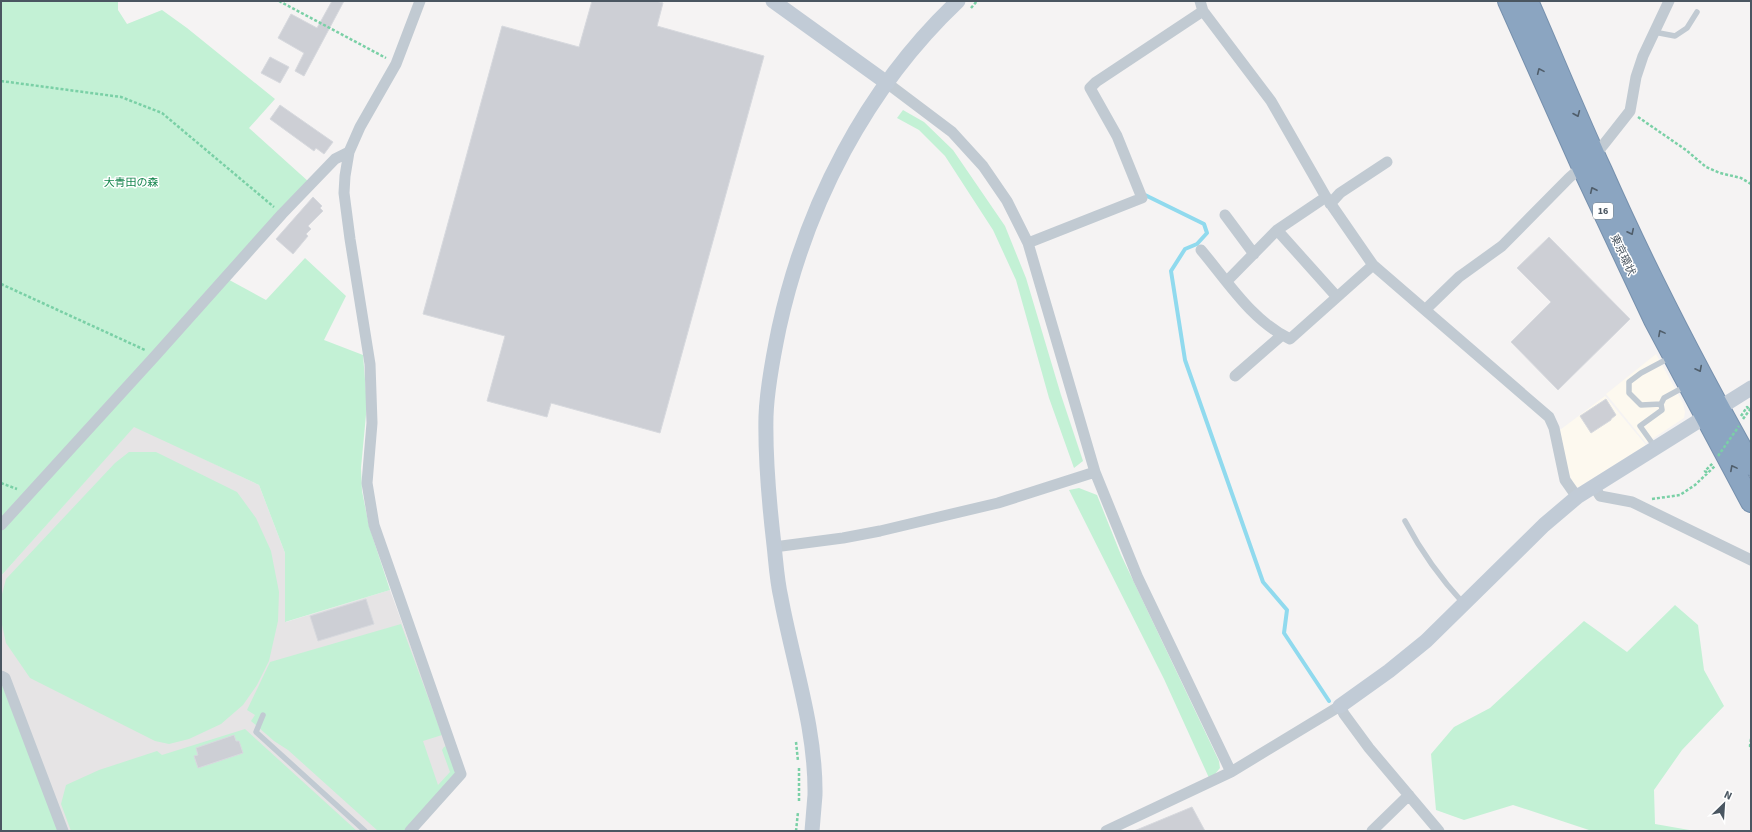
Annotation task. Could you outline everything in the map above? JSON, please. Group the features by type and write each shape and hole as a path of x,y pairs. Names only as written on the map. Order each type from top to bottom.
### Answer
{"highway":[{"name":"東京環状","path":"1508,1 1588,161 1656,284 1751,502"},
{"name":"東京環状","path":"1528,1 1588,161 1654,320 1688,385 1712,412 1751,465"}],"street":[{"path":"410,831 461,774 374,525 367,483 372,424 370,364 344,193 349,152 360,127 396,64 420,1"},
{"path":"773,1 952,132 983,166 1007,201 1028,243 1095,472 1138,578 1231,772"},
{"path":"1425,310 1459,277 1502,246 1588,161 1630,111 1636,77 1643,56 1670,1"},
{"path":"812,831 815,796 812,753 802,690 780,597 766,467 766,415 772,367 786,295 798,255 815,209 834,169 861,122 887,83 915,46 963,6"},
{"path":"1028,243 1142,198 1117,136 1090,88 1096,82 1202,6 1271,101 1328,200 1373,265 1549,417 1554,428 1565,480 1577,497"},
{"path":"1,525 282,214 335,159 349,152"},
{"path":"1228,281 1277,230 1340,193 1387,162"},
{"path":"1225,215 1254,254"},
{"path":"1277,230 1337,297"},
{"path":"1201,250 1257,317 1290,339 1373,265"},
{"path":"1235,376 1282,335"},
{"path":"1106,831 1231,772 1367,688 1412,653 1544,525 1577,497 1751,388"},
{"path":"774,547 843,538 880,531 998,503 1095,472"},
{"path":"1594,486 1600,496 1632,502 1751,560"},
{"path":"1,676 5,678 63,831"},
{"path":"1340,706 1368,748 1439,831"},
{"path":"1372,831 1409,795"}],"lane":[{"path":"1654,32 1675,36 1687,28 1697,12"},
{"path":"1661,404 1641,405 1628,393 1629,382 1641,372 1673,356"},
{"path":"1655,448 1640,426 1662,410 1661,404 1664,398 1688,385"},
{"path":"1405,520 1423,554 1440,578 1464,604"},
{"path":"263,715 256,732 365,831"}],"path":[{"path":"279,1 396,64"},
{"path":"963,6 977,1"},
{"path":"1,81 122,97 162,113 282,214"},
{"path":"1630,111 1686,150 1706,167 1720,173 1741,178 1751,184"},
{"path":"1,284 156,355"},
{"path":"1739,419 1747,408 1750,410"},
{"path":"1718,456 1739,426"},
{"path":"1632,502 1680,495 1695,484 1717,464"},
{"path":"1,483 29,494"},
{"path":"1751,739 1751,749"},
{"path":"795,740 799,768 799,803 796,831"}],"shaded area":[{"path":"1656,354 1683,403 1685,412 1684,418 1646,443 1606,394"},
{"path":"1605,396 1646,445 1579,487 1575,487 1567,469 1560,430"},
{"path":"134,426 259,485 285,553 286,622 390,590 457,774 407,831 67,831 1,672 1,576"}],"green space":[{"name":"大青田の森","path":"1,1 118,1 118,10 127,24 162,10 187,28 275,99 249,128 309,182 222,276 266,300 305,258 346,296 324,340 363,355 367,404 361,468 362,491 369,526 390,590 285,622 285,553 259,485 134,427 1,576"},
{"path":"903,110 924,122 953,150 1005,226 1026,278 1061,395 1083,461 1074,468 1049,398 1016,280 993,230 945,156 919,130 897,118"},
{"path":"129,452 156,452 237,492 256,518 271,551 279,592 278,621 269,661 257,685 243,705 221,724 189,739 169,744 155,741 30,678 6,643 1,620 1,598 6,579 115,463"},
{"path":"1079,488 1097,495 1121,555 1219,761 1220,768 1210,780 1164,679 1069,490"},
{"path":"1675,605 1698,625 1704,670 1724,706 1682,750 1654,790 1655,824 1695,831 1592,831 1513,805 1464,820 1436,810 1431,754 1454,727 1490,708 1584,621 1627,652"},
{"path":"401,624 442,735 423,741 438,785 450,772 442,750 446,746 457,774 407,831 378,831 288,750 274,741 251,721 255,715 247,710 270,662"},
{"path":"1,682 59,831 1,831"},
{"path":"245,729 357,831 71,831 61,804 66,785 99,770 157,751 162,755"}],"building":[{"path":"332,1 344,1 304,76 295,71 304,53 278,38 291,14 317,28"},
{"path":"592,1 656,1 663,3 657,26 764,56 660,433 551,403 547,417 487,401 505,336 423,314 502,26 579,47"},
{"path":"270,57 289,67 280,83 261,73"},
{"path":"280,105 333,142 324,154 316,148 314,151 270,119"},
{"path":"313,197 322,206 320,208 323,211 308,226 311,229 306,234 308,236 293,254 276,239"},
{"path":"1549,237 1630,319 1558,390 1511,342 1551,302 1517,268"},
{"path":"1606,399 1616,415 1591,433 1580,416"},
{"path":"366,599 374,624 318,641 310,616"},
{"path":"234,735 236,741 239,741 243,753 198,768 194,756 198,755 196,748"},
{"path":"1192,807 1205,831 1134,831"}],"waterway":[{"path":"1143,194 1204,224 1207,233 1197,244 1185,249 1171,271 1185,360 1263,582 1287,610 1284,633 1329,701"}]}
